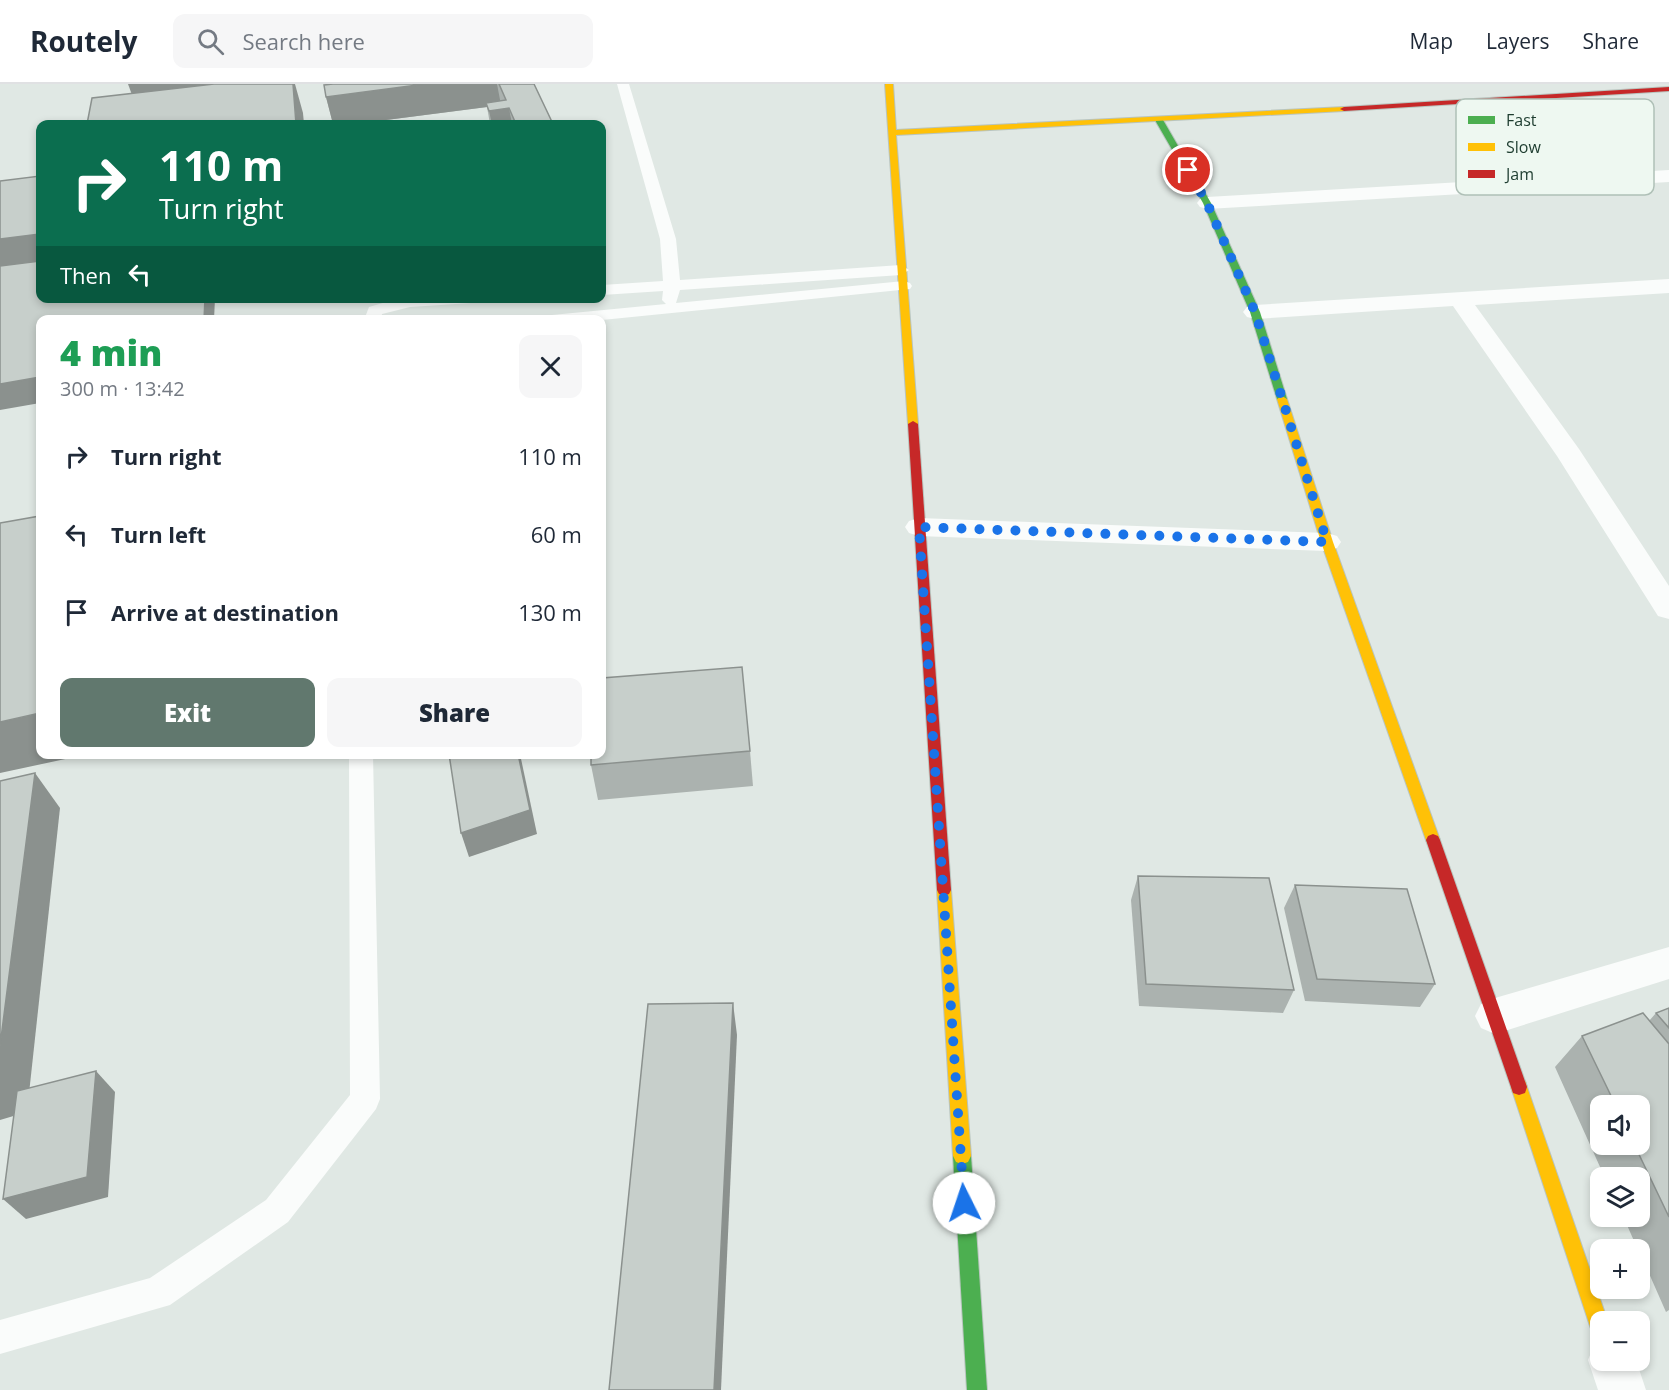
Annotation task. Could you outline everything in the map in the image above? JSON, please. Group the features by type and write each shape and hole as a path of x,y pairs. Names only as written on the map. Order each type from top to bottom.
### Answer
{"street":[{"path":"889,84 904,278 976,1390"},
{"path":"1504,99 1669,89"},
{"path":"892,134 1456,102"},
{"path":"1159,120 1207,203 1255,312 1327,542 1495,1016 1595,1311"},
{"path":"1654,177 1669,176"},
{"path":"1207,203 1456,188"},
{"path":"1255,312 1669,286"},
{"path":"1460,299 1570,455 1669,609"},
{"path":"919,527 1327,542"},
{"path":"1495,1016 1669,963"},
{"path":"1616,1371 1622,1390"}],"lane":[{"path":"623,84 668,239 672,286 670,307"},
{"path":"606,290 904,278"},
{"path":"597,315 904,278"},
{"path":"374,315 375,311 384,307 408,303"},
{"path":"0,1336 158,1293 277,1211 365,1100 361,759"}],"building":[{"path":"214,84 293,84 296,120 88,120 92,98"},
{"path":"425,84 326,97 324,85"},
{"path":"499,84 534,84 551,120 514,120 509,108 489,111 486,103 506,100"},
{"path":"36,176 36,234 0,239 0,181"},
{"path":"36,262 36,303 205,303 204,315 36,315 36,378 0,384 0,266"},
{"path":"36,517 36,714 0,722 0,523"},
{"path":"742,667 750,751 591,765 591,759 606,759 606,678"},
{"path":"450,759 519,759 530,810 461,833"},
{"path":"35,773 0,1046 0,781"},
{"path":"1138,876 1269,878 1294,990 1146,984"},
{"path":"1295,885 1407,889 1435,984 1317,979"},
{"path":"733,1003 714,1390 609,1390 648,1004"},
{"path":"1669,1008 1669,1028 1656,1013"},
{"path":"1643,1013 1669,1044 1669,1217 1650,1177 1650,1167 1645,1167 1639,1155 1650,1155 1650,1095 1611,1095 1582,1036"},
{"path":"96,1071 87,1177 3,1199 17,1091"}],"traffic: fast":[{"path":"1159,120 1207,203 1255,312 1282,399"},
{"path":"962,1156 977,1390"}],"traffic: slow":[{"path":"889,84 913,424"},
{"path":"892,133 1344,109"},
{"path":"1282,399 1327,542 1433,840"},
{"path":"944,890 962,1156"},
{"path":"1519,1087 1595,1311"}],"traffic: jam":[{"path":"1506,99 1669,89"},
{"path":"1344,109 1456,102"},
{"path":"913,424 944,890"},
{"path":"1433,840 1519,1087"}],"route":[{"path":"964,1203 919,527 1327,542 1255,312 1207,203 1188,170"}]}
